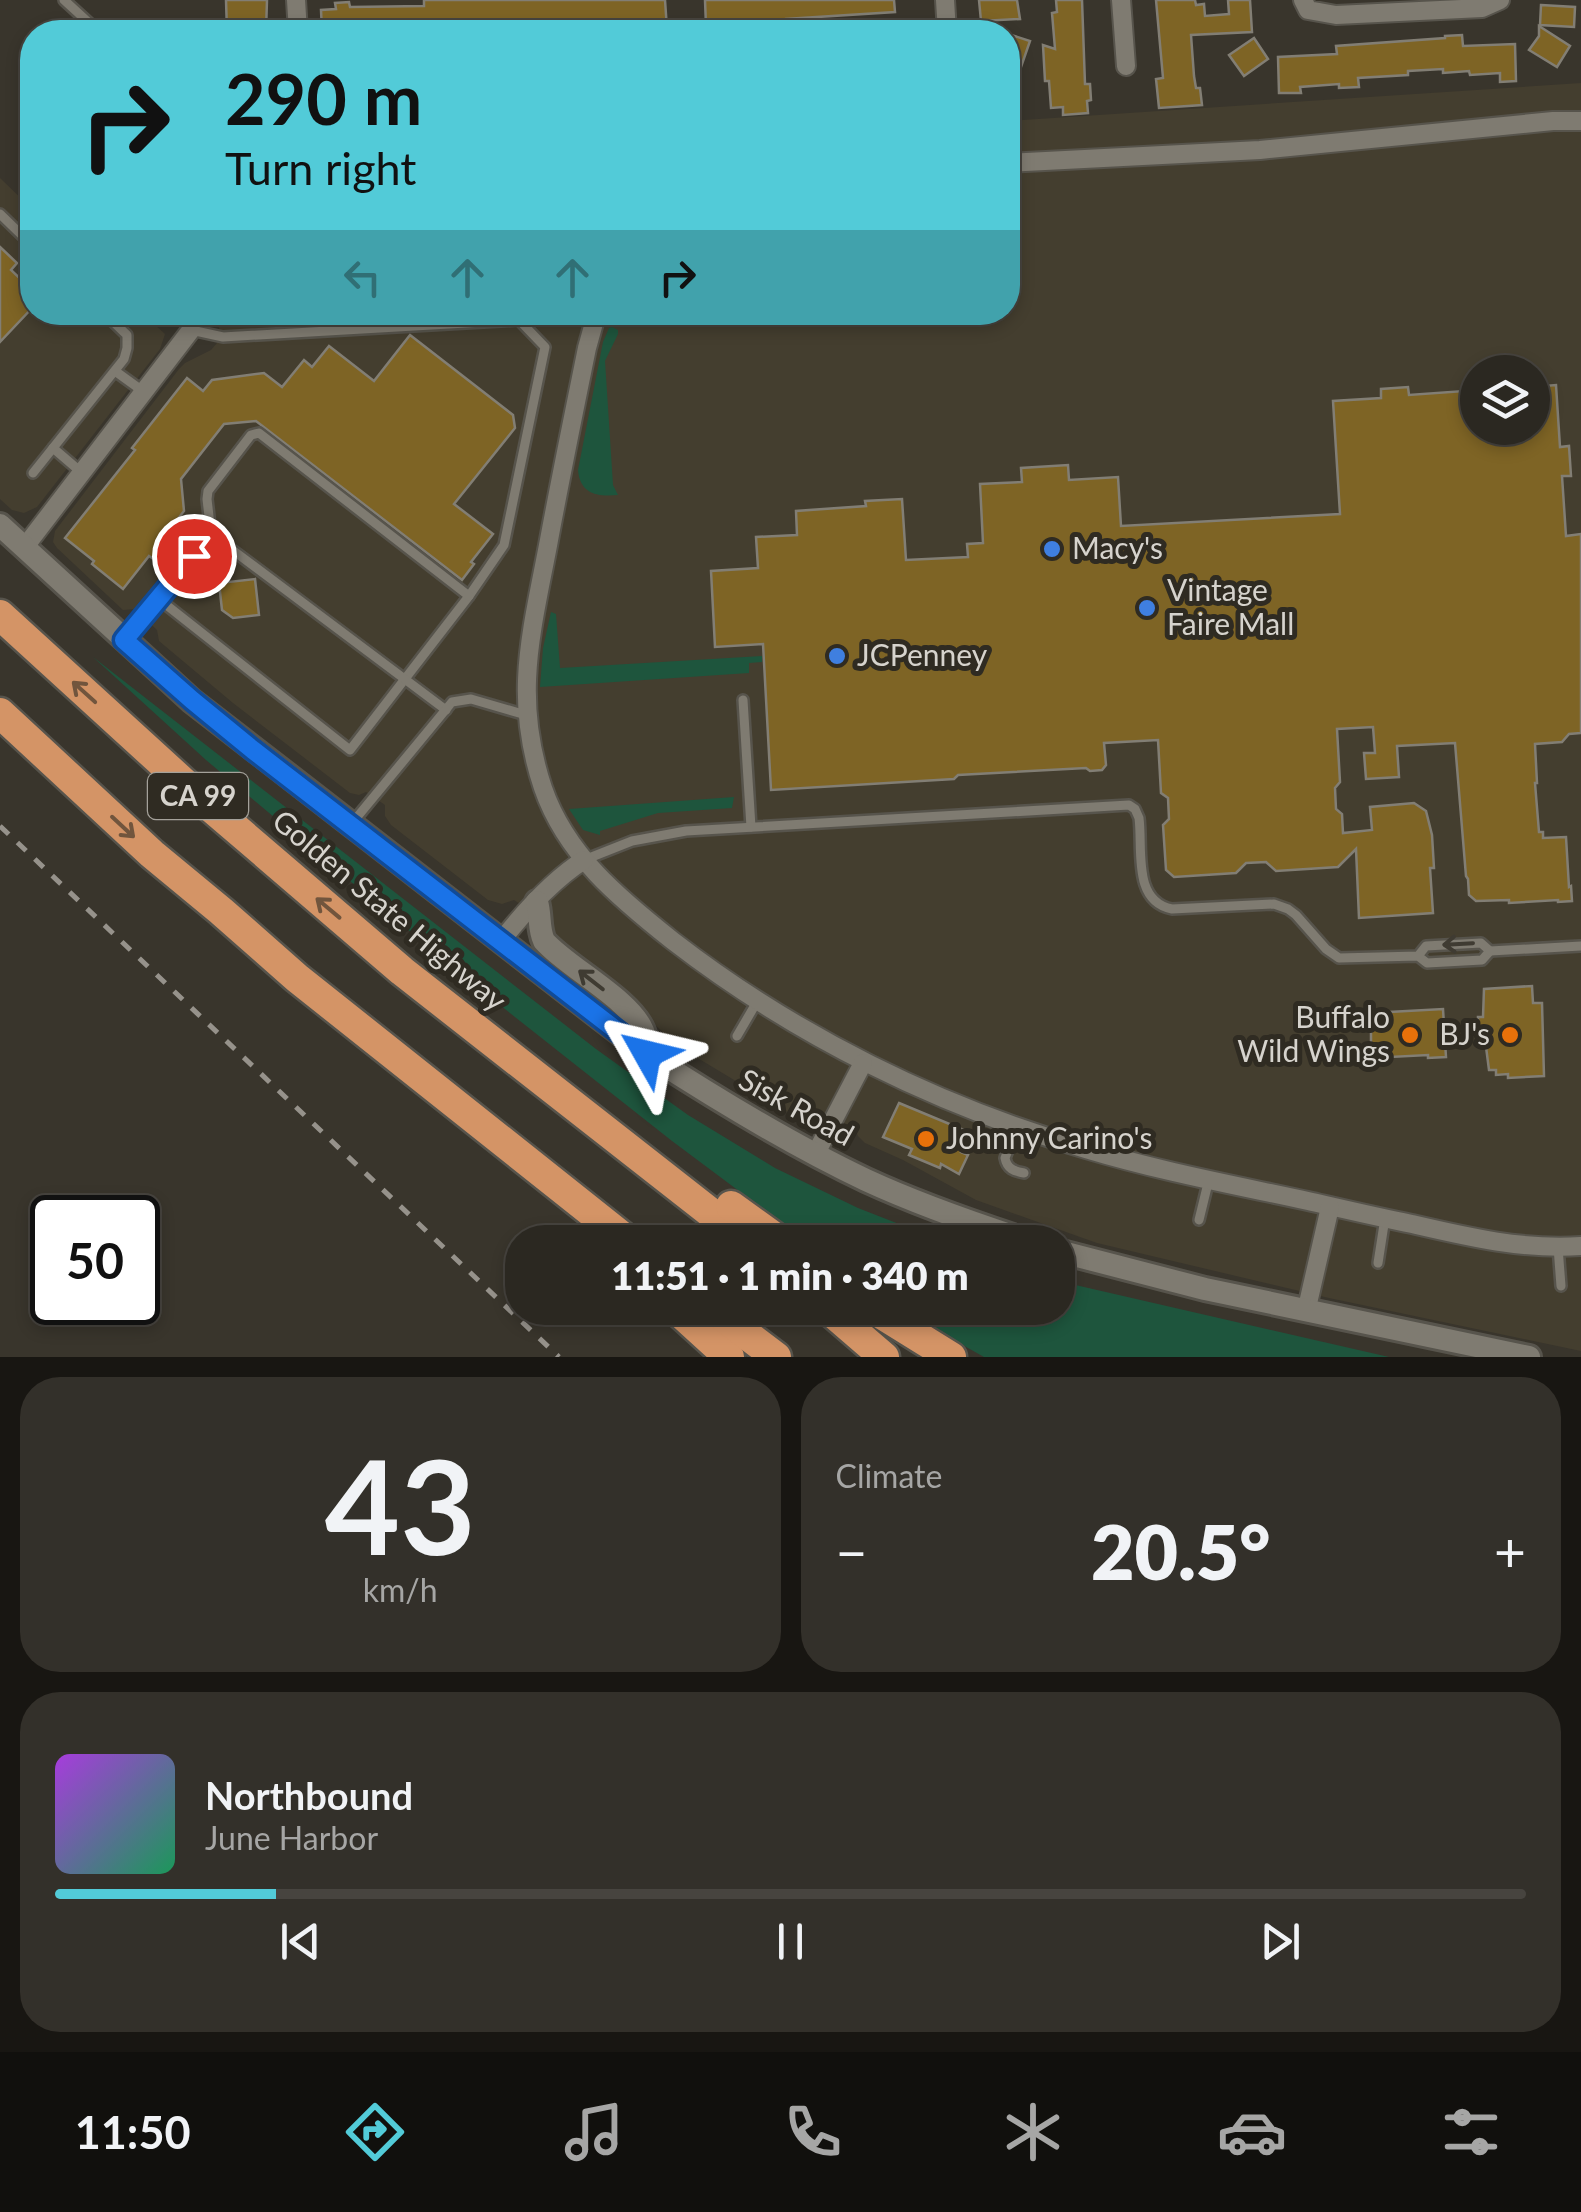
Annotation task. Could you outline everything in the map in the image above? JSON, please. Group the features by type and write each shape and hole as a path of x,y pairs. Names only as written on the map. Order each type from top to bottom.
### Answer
{"highway":[{"name":"Golden State Highway","path":"0,614 206,804 402,971 726,1225"},
{"name":"CA 99","path":"0,713 152,854 297,978 608,1225"},
{"path":"402,971 536,1056 758,1225"},
{"path":"297,978 408,1088 580,1225"},
{"path":"694,1325 729,1357"},
{"path":"734,1325 776,1357"},
{"path":"846,1325 884,1357"},
{"path":"899,1325 951,1357"}],"main road":[{"name":"Sisk Road","path":"0,525 192,700 647,1054 720,1102 815,1155 929,1207 981,1225"},
{"path":"537,902 544,941 617,1000 638,1023 647,1054"},
{"path":"1075,1256 1306,1312 1529,1357"}],"street":[{"path":"1121,0 1126,66"},
{"path":"1303,0 1308,10 1336,15 1482,8 1500,0"},
{"path":"1020,161 1260,150 1553,120 1581,121"},
{"path":"593,325 529,646 526,714 544,792 584,860 609,889 693,956 863,1062 1018,1127 1122,1159 1499,1243 1581,1246"},
{"path":"24,548 191,330"},
{"path":"501,941 528,906 584,860"},
{"path":"815,1155 863,1062"},
{"path":"1306,1312 1330,1206"}],"lane":[{"path":"64,0 86,20"},
{"path":"0,214 20,233"},
{"path":"33,473 124,360 127,335 117,325"},
{"path":"194,325 191,330 224,336 427,325"},
{"path":"160,600 350,750 469,596 507,539 545,347 524,325"},
{"path":"115,371 144,392"},
{"path":"446,710 211,534 208,490 251,435 260,434 469,596"},
{"path":"53,448 82,473"},
{"path":"124,640 211,534"},
{"path":"351,824 452,702 471,699 526,714"},
{"path":"743,700 751,828"},
{"path":"584,860 648,836 686,831 1129,804 1139,818 1144,885 1161,906 1172,909 1274,904 1296,915 1326,950 1339,958 1418,956 1427,964 1482,960 1490,951"},
{"path":"1418,956 1426,946 1481,943 1490,951 1581,946"},
{"path":"737,1036 758,1000"},
{"path":"1018,1127 1006,1163 1011,1170 1024,1173"},
{"path":"1199,1220 1208,1179"},
{"path":"1378,1263 1385,1218"},
{"path":"1558,1248 1561,1286"}],"shaded area":[{"path":"1581,83 1581,1351 1329,1298 1097,1243 1075,1235 1075,1225 1046,1225 976,1200 865,1143 854,1127 815,1112 794,1116 676,1045 619,990 554,941 547,922 514,900 502,904 488,900 391,825 385,816 385,805 366,792 350,793 233,703 159,641 157,630 135,609 123,610 53,542 55,531 179,369 217,343 219,325 1020,325 1020,120"},
{"path":"0,178 20,197 20,325 155,325 165,334 160,349 37,507 24,513 12,510 0,499"}],"green space":[{"path":"612,327 618,334 605,361 613,485 618,495 603,495 586,489 578,470 603,342"},
{"path":"551,612 556,614 560,668 762,656 762,662 749,663 749,673 540,687"},
{"path":"93,657 596,1049 688,1115 775,1168 902,1225 784,1225 463,976 206,760"},
{"path":"734,797 732,808 658,813 600,831 600,835 583,830 569,809"},
{"path":"1075,1285 1389,1357 984,1357 928,1325 1075,1325"}],"building":[{"path":"226,0 267,0 266,20 227,20"},
{"path":"424,0 665,0 666,20 321,20 321,10 336,9 335,3 349,2 350,7 424,6"},
{"path":"705,0 894,0 895,12 786,20 706,20"},
{"path":"979,0 1017,0 1020,19 981,20"},
{"path":"1056,0 1082,0 1085,84 1090,84 1091,100 1087,101 1088,113 1063,115 1063,107 1051,108 1043,45 1055,49 1052,13 1057,12"},
{"path":"1156,0 1195,0 1196,5 1204,4 1205,16 1229,14 1228,0 1250,0 1252,32 1191,35 1194,76 1202,105 1159,108 1156,79 1163,78"},
{"path":"1541,5 1575,7 1574,27 1540,25"},
{"path":"1539,26 1570,46 1557,67 1529,50 1539,36"},
{"path":"1462,35 1463,46 1515,44 1516,81 1500,82 1500,73 1470,75 1469,71 1443,73 1443,69 1358,78 1359,87 1339,88 1339,84 1300,87 1301,93 1279,93 1278,57 1337,54 1336,46"},
{"path":"1020,38 1030,41 1020,70"},
{"path":"1254,38 1268,59 1244,76 1229,55"},
{"path":"0,247 17,263 11,270 20,279 20,321 0,342"},
{"path":"410,335 513,415 515,428 454,504 493,534 462,580 256,421 224,424 181,479 184,511 167,533 169,536 123,589 65,538 187,378 203,391 212,380 264,373 282,387 304,360 312,367 329,346 374,381"},
{"name":"Vintage Faire Mall","path":"1556,385 1560,447 1569,446 1571,476 1562,476 1566,536 1581,534 1581,733 1569,734 1562,742 1535,744 1535,783 1539,832 1543,832 1543,838 1566,837 1572,901 1509,903 1476,901 1469,895 1455,743 1397,746 1399,777 1366,779 1364,753 1375,753 1373,727 1337,729 1340,782 1335,788 1336,809 1342,814 1343,833 1372,830 1370,807 1414,803 1426,811 1432,835 1433,913 1359,918 1356,849 1338,867 1276,871 1266,862 1246,863 1236,873 1174,877 1166,870 1163,825 1169,819 1168,798 1161,793 1158,740 1104,743 1106,765 1102,770 958,775 954,779 771,790 763,644 715,647 711,571 758,568 756,537 797,535 796,511 902,499 906,560 968,557 967,544 983,543 980,484 1022,482 1021,468 1068,465 1069,480 1118,477 1121,526 1340,514 1333,401 1381,398 1381,389 1408,387 1409,395 1460,391 1460,445 1550,445 1550,386"},
{"path":"255,579 259,615 233,618 222,610 219,583"},
{"name":"BJ's","path":"1532,986 1533,1003 1542,1003 1544,1076 1496,1075 1496,1070 1489,1070 1485,1039 1479,1040 1478,1017 1483,1017 1484,989"},
{"name":"Buffalo Wild Wings","path":"1443,1009 1446,1057 1371,1058 1371,1013"},
{"name":"Johnny Carino's","path":"899,1103 964,1130 962,1138 966,1140 961,1152 968,1155 959,1174 909,1155 912,1149 883,1137"}],"railway":[{"path":"0,826 559,1357"}],"place":[{"name":"Macy's","path":"1052,549"},
{"name":"Vintage Faire Mall","path":"1147,608"},
{"name":"JCPenney","path":"837,656"},
{"name":"Buffalo Wild Wings","path":"1410,1035"},
{"name":"BJ's","path":"1510,1035"},
{"name":"Johnny Carino's","path":"926,1139"}],"route":[{"path":"194,556 124,640 253,750 647,1054"}]}
